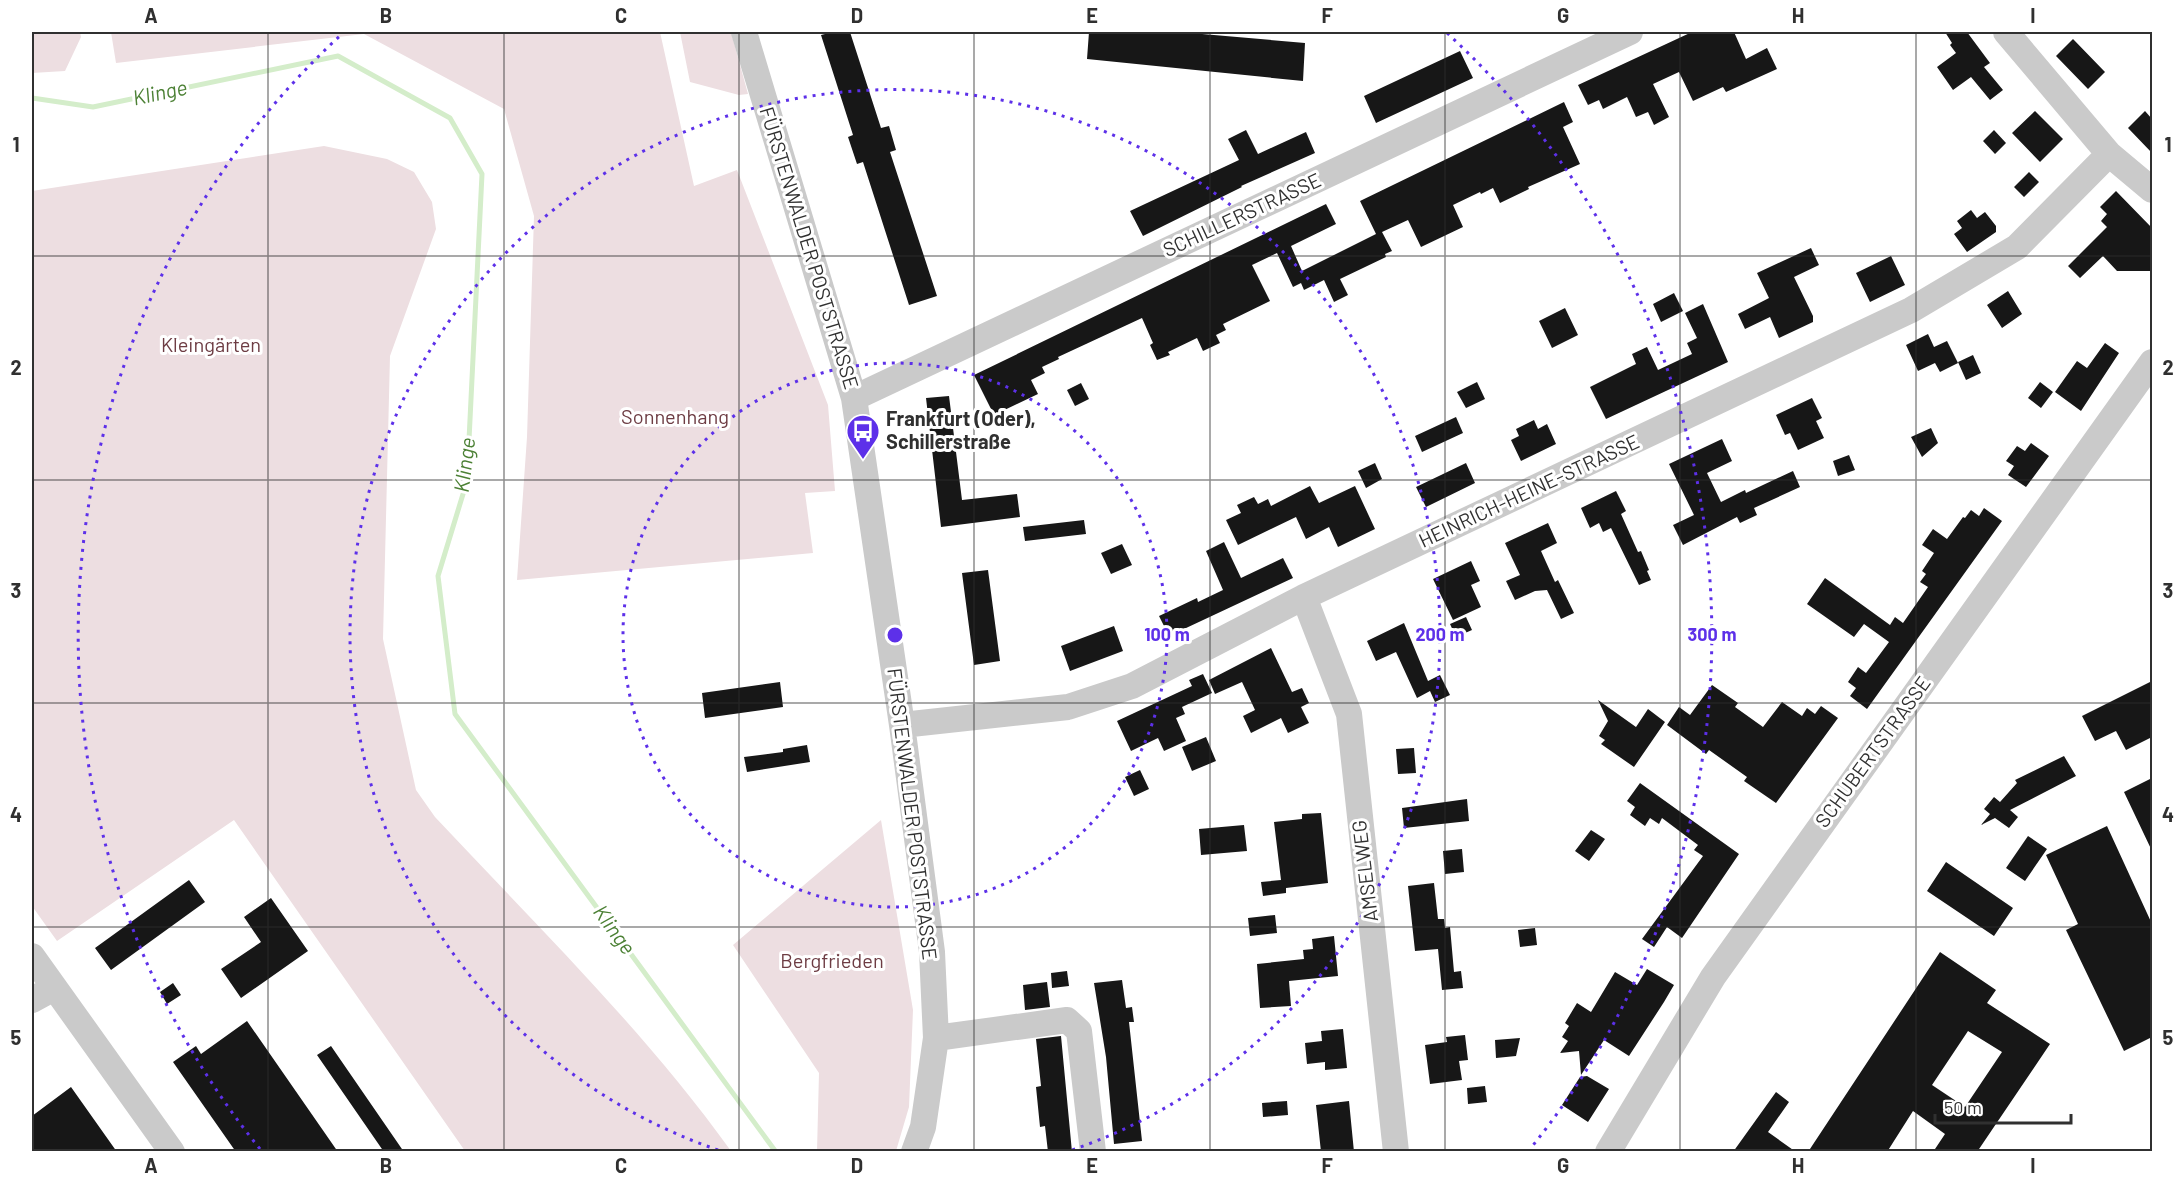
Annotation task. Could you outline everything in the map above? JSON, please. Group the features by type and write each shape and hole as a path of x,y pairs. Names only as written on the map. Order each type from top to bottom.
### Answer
{"street":[{"name":"FÜRSTENWALDER POSTSTRASSE","path":"744,32 854,398 902,724 932,952 936,1038 923,1127 914,1152"},
{"name":"SCHILLERSTRASSE","path":"854,398 1630,32"},
{"path":"2006,32 2109,154 2152,190"},
{"name":"HEINRICH-HEINE-STRASSE","path":"902,724 1068,707 1132,686 1304,597 1911,310 2017,247 2109,154"},
{"name":"SCHUBERTSTRASSE","path":"1608,1152 1713,977 2152,362"},
{"name":"AMSELWEG","path":"1304,597 1349,714 1396,1152"},
{"path":"32,957 172,1152"},
{"path":"32,1000 54,988"},
{"path":"936,1038 1067,1020 1079,1031 1093,1152"}],"green space":[{"path":"32,32 80,32 81,37 65,71 32,73"},
{"name":"Sonnenhang","path":"111,32 660,32 694,186 737,170 828,405 835,491 805,493 813,553 517,580 527,437 534,216 504,109 364,34 116,63"},
{"path":"680,32 731,32 748,94 739,95 690,82"},
{"name":"Kleingärten","path":"324,146 387,159 414,172 432,202 436,229 390,356 383,639 416,790 435,817 626,1021 697,1106 731,1151 465,1151 234,820 57,941 32,906 32,191"},
{"name":"Bergfrieden","path":"881,820 913,1010 909,1107 896,1151 817,1151 819,1073 733,945"}],"building":[{"path":"850,32 881,128 889,126 896,150 890,152 937,296 909,305 863,162 857,164 848,137 853,135 821,35"},
{"path":"1089,32 1179,32 1305,43 1303,81 1087,59"},
{"path":"1692,32 1734,32 1746,59 1767,48 1777,69 1726,92 1723,87 1693,101 1679,72 1653,84 1669,117 1654,125 1648,112 1636,117 1627,97 1603,109 1599,100 1588,105 1578,85"},
{"path":"1945,32 1967,32 1990,63 1984,67 2003,90 1990,100 1971,77 1953,90 1937,67 1956,53"},
{"path":"2073,39 2105,72 2088,89 2056,56"},
{"path":"1460,51 1473,78 1376,123 1364,96"},
{"path":"1564,102 1573,122 1563,127 1580,164 1528,187 1529,189 1500,203 1493,188 1453,205 1463,227 1421,247 1408,220 1382,232 1392,251 1385,254 1386,257 1340,279 1348,295 1334,302 1324,280 1304,290 1301,283 1293,287 1277,253 1252,265 1270,301 1223,324 1226,330 1216,335 1220,343 1203,351 1197,338 1168,352 1170,355 1157,360 1150,345 1153,343 1142,318 1058,357 1059,359 1042,367 1045,373 1031,380 1038,394 994,415 974,375 1326,204 1336,224 1291,246 1302,271 1376,234 1360,201"},
{"path":"2035,111 2063,139 2040,162 2012,133"},
{"path":"2145,111 2152,119 2152,153 2128,128"},
{"path":"1246,130 1258,154 1306,132 1315,153 1241,186 1143,236 1130,211 1239,160 1228,139"},
{"path":"1994,130 2006,143 1995,154 1983,141"},
{"path":"2029,172 2039,182 2024,197 2014,187"},
{"path":"2116,191 2152,228 2152,271 2117,271 2103,256 2080,278 2068,266 2107,227 2101,221 2107,214 2100,207"},
{"path":"1971,210 1977,218 1985,212 1996,226 1996,232 1967,252 1954,234 1962,228 1957,221"},
{"path":"1811,248 1819,265 1794,277 1813,316 1813,322 1779,338 1770,317 1745,329 1738,314 1769,298 1757,273"},
{"path":"1891,256 1905,285 1870,302 1856,273"},
{"path":"2008,291 2022,314 2002,328 1987,305"},
{"path":"1674,293 1683,311 1661,322 1653,304"},
{"path":"1703,304 1728,362 1606,419 1590,387 1636,364 1632,354 1647,347 1658,370 1692,354 1687,343 1697,338 1685,313"},
{"path":"1565,308 1578,335 1552,348 1539,321"},
{"path":"1928,334 1934,347 1947,341 1958,363 1940,372 1935,363 1918,371 1906,345"},
{"path":"2105,343 2119,353 2081,411 2055,392 2077,361 2087,368"},
{"path":"1973,355 1981,373 1966,380 1958,362"},
{"path":"1477,382 1485,399 1466,408 1457,392"},
{"path":"2040,382 2053,392 2041,408 2028,398"},
{"path":"1081,383 1089,399 1075,406 1067,390"},
{"path":"949,396 962,500 1017,494 1020,517 941,527 926,398"},
{"path":"1812,398 1822,418 1816,421 1824,438 1798,450 1790,433 1785,435 1776,415"},
{"path":"1456,417 1463,433 1422,452 1415,436"},
{"path":"1534,420 1538,429 1547,424 1556,444 1521,461 1511,440 1519,436 1516,429"},
{"path":"1931,428 1938,443 1922,457 1911,437"},
{"path":"1722,439 1732,461 1707,473 1721,502 1793,471 1800,487 1754,508 1757,515 1740,523 1737,517 1683,545 1673,525 1694,515 1669,464"},
{"path":"2031,443 2049,456 2026,487 2008,475 2014,466 2006,461 2017,446 2025,451"},
{"path":"1849,455 1855,470 1838,476 1833,461"},
{"path":"1375,463 1382,479 1366,488 1358,471"},
{"path":"1466,463 1475,483 1426,507 1416,487"},
{"path":"1310,486 1319,503 1355,486 1375,529 1338,547 1329,527 1306,539 1296,517 1238,545 1226,520 1241,513 1237,505 1254,497 1258,504 1268,499 1271,506"},
{"path":"1616,491 1626,511 1621,514 1649,570 1647,571 1651,580 1639,585 1611,528 1603,532 1599,523 1590,528 1581,508"},
{"path":"1984,508 2002,521 1867,709 1850,696 1856,688 1848,682 1858,667 1866,673 1889,642 1864,624 1854,637 1807,604 1825,578 1890,625 1895,617 1903,623 1928,587 1920,582 1926,574 1922,571 1934,553 1922,545 1933,529 1947,539 1971,510 1979,516"},
{"path":"1084,520 1086,534 1025,541 1023,527"},
{"path":"1548,523 1557,543 1541,551 1555,582 1558,580 1574,613 1561,619 1547,590 1535,591 1515,600 1506,581 1520,575 1505,543"},
{"path":"1224,542 1241,578 1283,558 1293,578 1169,636 1159,616 1197,598 1198,602 1223,590 1206,551"},
{"path":"1122,544 1132,565 1111,574 1101,553"},
{"path":"1471,561 1480,581 1471,585 1481,607 1453,620 1433,579"},
{"path":"988,570 1000,661 974,665 962,573"},
{"path":"1466,617 1472,630 1456,637 1450,624"},
{"path":"1404,623 1428,681 1440,675 1450,695 1435,702 1430,691 1417,698 1396,652 1376,661 1367,641"},
{"path":"1114,626 1123,651 1070,671 1061,646"},
{"path":"1271,648 1292,692 1302,688 1309,703 1301,707 1309,723 1288,733 1281,718 1251,733 1243,716 1255,710 1242,682 1215,694 1209,680"},
{"path":"1203,674 1212,693 1182,707 1185,714 1176,718 1186,741 1164,751 1158,738 1131,751 1117,721 1192,686 1189,680"},
{"path":"2152,681 2152,737 2126,750 2116,731 2095,741 2082,716"},
{"path":"780,682 783,707 705,718 702,693"},
{"path":"1712,685 1738,703 1735,707 1763,727 1782,702 1802,716 1807,708 1815,714 1821,706 1838,718 1776,803 1744,781 1747,777 1709,750 1706,754 1667,725 1679,707 1690,715"},
{"path":"1598,700 1636,727 1648,709 1665,722 1634,767 1601,744 1605,740 1599,736 1608,721"},
{"path":"1206,737 1216,761 1192,771 1182,747"},
{"path":"807,745 810,762 747,772 744,757 783,752 783,749"},
{"path":"1414,748 1416,773 1398,774 1396,749"},
{"path":"2064,756 2076,776 2010,810 2018,817 2009,828 1995,818 1981,825 1990,814 1984,809 1994,797 2000,802 2017,783 2015,780"},
{"path":"1140,770 1149,789 1134,796 1125,777"},
{"path":"2152,778 2152,851 2124,792"},
{"path":"1640,783 1739,854 1682,938 1667,927 1654,947 1642,939 1703,856 1694,850 1698,845 1662,818 1659,824 1650,818 1645,826 1630,815 1635,807 1627,801"},
{"path":"1467,799 1469,821 1404,828 1402,808"},
{"path":"1321,813 1328,883 1286,888 1286,893 1263,896 1261,882 1281,880 1274,822 1302,819 1302,814"},
{"path":"1244,825 1247,851 1201,855 1199,829"},
{"path":"2107,826 2152,924 2152,1037 2124,1051 2066,930 2078,924 2046,855"},
{"path":"1591,830 1605,839 1589,861 1575,851"},
{"path":"2028,836 2047,849 2025,881 2006,868"},
{"path":"1462,849 1464,872 1445,874 1443,851"},
{"path":"1946,862 2013,908 1994,936 1927,891"},
{"path":"189,880 205,902 111,970 95,948"},
{"path":"1434,883 1438,919 1444,919 1445,928 1450,927 1454,972 1461,971 1463,988 1442,990 1438,949 1415,951 1408,886"},
{"path":"271,898 308,951 241,998 221,969 261,942 244,917"},
{"path":"1275,915 1277,933 1250,936 1248,918"},
{"path":"1535,928 1537,945 1520,947 1518,930"},
{"path":"1334,936 1338,976 1289,981 1291,1006 1260,1008 1257,964 1304,959 1303,950 1313,949 1312,939"},
{"path":"1940,952 1996,990 1987,1003 2050,1044 1977,1152 1933,1152 1945,1134 1913,1111 1887,1152 1808,1152","holes":["1968,1031 2002,1052 1965,1107 1932,1085"]},
{"path":"1647,969 1674,985 1664,1002 1629,1056 1604,1040 1581,1075 1579,1051 1560,1053 1568,1041 1562,1037 1569,1026 1565,1023 1577,1003 1591,1012 1615,972 1637,985"},
{"path":"1067,971 1069,986 1052,988 1051,973"},
{"path":"1122,980 1126,1008 1132,1007 1134,1022 1129,1022 1142,1141 1114,1144 1106,1057 1094,983"},
{"path":"1047,982 1050,1007 1025,1010 1023,985"},
{"path":"173,983 181,995 167,1004 160,992"},
{"path":"247,1021 338,1152 236,1152 173,1062 196,1046 201,1054"},
{"path":"1343,1029 1347,1068 1325,1070 1325,1062 1307,1064 1305,1043 1322,1041 1321,1031"},
{"path":"1465,1035 1468,1060 1459,1061 1462,1080 1430,1084 1425,1045 1447,1042 1446,1037"},
{"path":"1061,1036 1072,1152 1048,1152 1045,1126 1040,1127 1036,1087 1041,1086 1036,1039"},
{"path":"1520,1038 1516,1056 1496,1058 1495,1040"},
{"path":"331,1046 404,1152 384,1152 317,1055"},
{"path":"1587,1076 1609,1089 1588,1122 1562,1105 1580,1077"},
{"path":"1485,1086 1487,1102 1468,1104 1467,1088"},
{"path":"71,1087 117,1152 32,1152 32,1116"},
{"path":"1776,1092 1789,1102 1768,1132 1796,1152 1733,1152"},
{"path":"1287,1101 1288,1115 1263,1117 1262,1103"},
{"path":"1349,1101 1354,1152 1321,1152 1316,1105"}],"waterway":[{"name":"Klinge","path":"32,98 93,107 338,56 450,118 482,174 467,481 438,576 455,714 776,1152"}],"place":[{"name":"Frankfurt (Oder), Schillerstraße","path":"863,460"}]}
